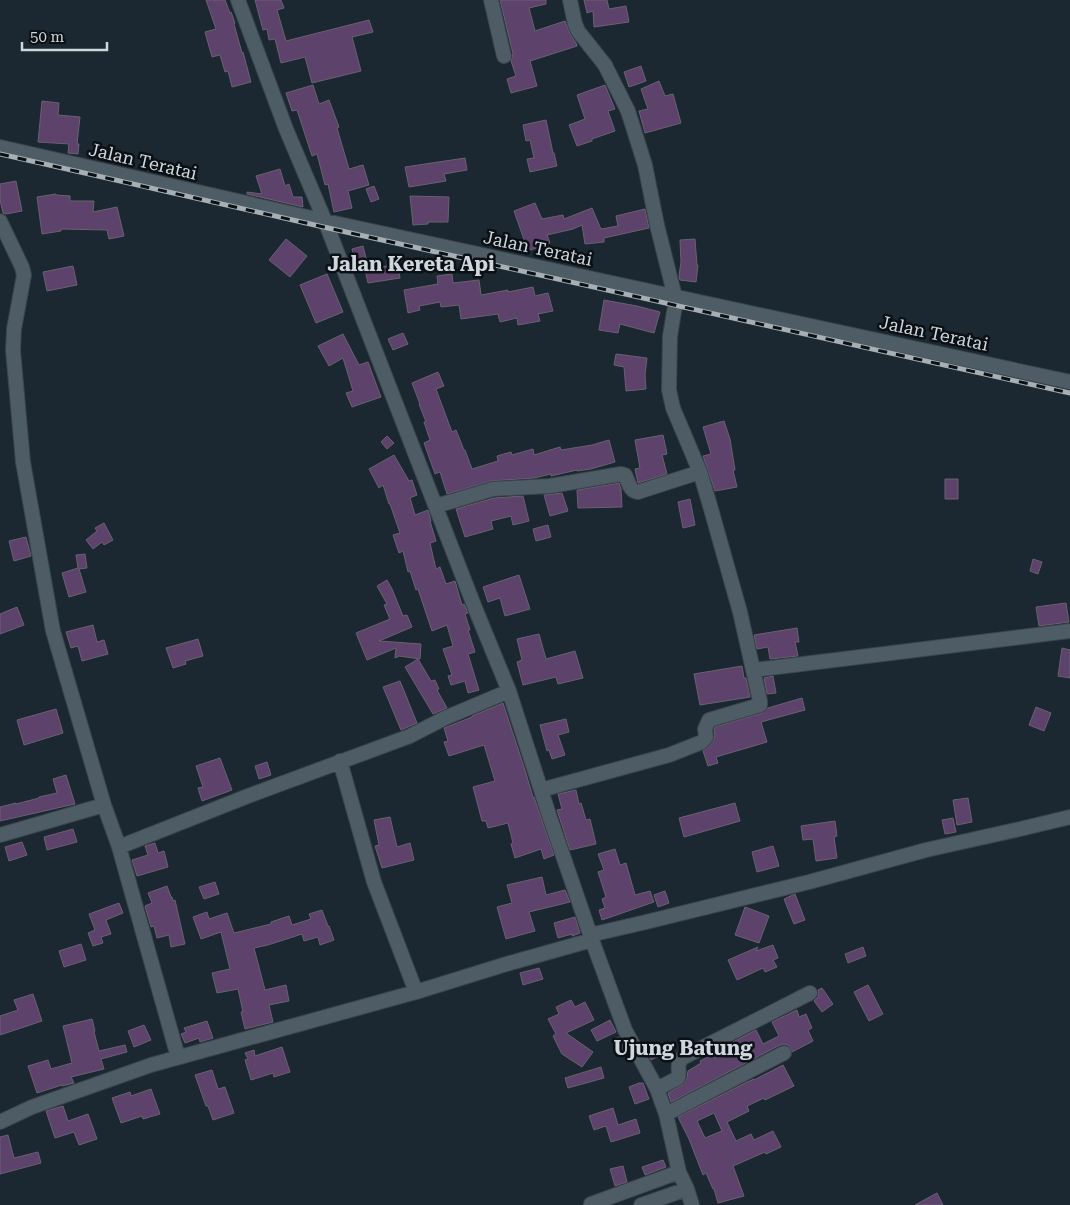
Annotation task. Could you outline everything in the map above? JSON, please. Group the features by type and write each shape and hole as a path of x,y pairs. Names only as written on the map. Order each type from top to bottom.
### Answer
{"street":[{"path":"238,0 286,128 326,221 509,691 591,937 625,1030 656,1089 666,1114 679,1172 692,1205"},
{"path":"491,0 504,56"},
{"path":"541,790 669,755 702,742 706,737 705,729 709,720 760,705 754,670 732,584 700,472 675,416 669,390 670,336 675,297 644,165 628,111 605,66 578,31 570,0"},
{"name":"Jalan Teratai","path":"0,147 326,221 1070,382"},
{"path":"0,221 24,275 14,329 13,350 23,462 53,631 104,805 119,847 178,1057"},
{"path":"436,506 493,489 550,486 621,474 625,475 634,492 638,492 700,472"},
{"path":"754,670 1070,631"},
{"path":"119,847 248,796 410,736 445,718 509,691"},
{"path":"340,761 374,882 416,992"},
{"path":"0,835 104,805"},
{"path":"0,1122 32,1107 130,1072 178,1057 416,992 591,937 926,850 1070,817"},
{"path":"656,1089 678,1078 680,1075 678,1069 682,1058 810,993"},
{"path":"666,1114 784,1053"},
{"path":"590,1204 679,1172"},
{"path":"641,1205 687,1190"}],"building":[{"path":"206,0 225,0 235,23 251,82 232,87 228,71 225,72 220,55 212,57 205,32 216,29"},
{"path":"255,0 281,0 284,8 277,10 286,41 369,20 373,32 352,37 361,71 312,83 305,57 281,63 275,39 269,40 267,29 263,30"},
{"path":"500,0 546,0 546,4 529,8 535,31 565,21 577,46 530,61 537,86 511,93 507,79 516,76 511,61 513,54"},
{"path":"584,0 607,0 609,9 626,6 629,22 594,27 593,11 587,13"},
{"path":"641,66 646,81 629,87 624,72"},
{"path":"659,81 665,96 673,94 681,123 645,133 639,111 648,109 641,89"},
{"path":"313,85 319,104 329,100 339,127 337,128 349,169 363,165 369,185 348,191 352,208 334,212 328,184 325,185 317,154 312,156 297,110 292,111 286,93"},
{"path":"605,85 615,109 608,111 615,131 577,146 569,125 585,119 577,95"},
{"path":"42,101 59,103 58,115 80,117 77,144 79,144 78,154 68,153 69,144 38,142"},
{"path":"546,120 557,166 530,172 527,159 534,158 530,140 526,141 523,125"},
{"path":"465,158 467,170 444,174 446,181 409,187 405,167"},
{"path":"280,169 285,186 289,184 293,197 302,197 303,207 247,194 247,192 262,194 256,176"},
{"path":"16,181 22,211 3,213 0,200 0,184"},
{"path":"374,186 379,199 371,202 366,189"},
{"path":"56,194 70,196 70,201 94,201 93,212 117,207 124,236 109,239 107,230 61,229 61,231 42,234 37,197"},
{"path":"410,196 449,197 448,222 428,222 428,224 413,225"},
{"path":"535,203 542,219 563,215 564,219 592,208 601,229 618,226 616,216 645,209 649,228 604,238 604,242 585,244 582,225 547,235 550,243 528,251 514,211"},
{"path":"286,239 307,256 290,277 269,260"},
{"path":"695,239 698,265 696,282 680,280 680,240"},
{"path":"363,246 368,266 357,269 352,249"},
{"path":"398,264 400,278 368,283 365,270"},
{"path":"73,266 77,285 47,291 43,272"},
{"path":"327,274 343,312 316,323 300,285"},
{"path":"452,274 453,283 479,280 481,295 533,287 535,296 548,293 553,311 538,314 540,321 518,325 517,318 500,322 498,314 461,319 459,305 441,307 440,302 419,306 420,310 408,313 404,290 438,284 437,276"},
{"path":"604,300 660,312 654,333 620,324 618,333 599,330"},
{"path":"403,333 408,344 393,350 388,339"},
{"path":"343,334 359,365 368,362 381,397 352,407 346,393 353,391 343,358 329,366 318,346"},
{"path":"616,354 647,358 646,389 626,391 624,367 614,365"},
{"path":"438,372 444,386 436,389 452,432 456,430 472,469 498,461 497,456 511,452 512,455 533,449 534,455 560,447 561,450 609,440 615,462 591,469 551,476 551,474 534,478 491,481 447,494 440,472 435,474 424,443 430,440 424,422 426,422 412,383"},
{"path":"724,421 730,439 735,470 733,470 737,487 715,491 703,456 711,454 703,427"},
{"path":"663,435 667,454 662,455 667,474 638,483 635,469 640,468 635,440"},
{"path":"387,436 394,443 387,449 381,442"},
{"path":"394,455 409,481 412,480 417,495 410,498 415,515 428,510 436,541 430,543 436,569 440,567 446,584 455,581 462,605 464,604 468,613 465,614 475,652 468,654 479,690 468,693 465,681 451,685 448,676 452,675 443,649 453,646 447,625 432,631 418,589 416,590 410,571 408,572 403,551 399,553 393,535 400,533 390,504 383,485 379,488 369,469"},
{"path":"945,479 958,479 958,499 945,499"},
{"path":"619,483 622,507 578,508 577,490"},
{"path":"562,493 568,511 550,516 544,495"},
{"path":"523,496 529,521 513,525 511,516 491,521 493,529 465,537 456,509 494,498"},
{"path":"690,499 695,525 683,528 678,502"},
{"path":"104,523 113,540 104,545 102,542 93,549 86,540 97,531 95,528"},
{"path":"548,525 551,537 536,541 533,529"},
{"path":"26,537 31,556 14,561 9,541"},
{"path":"85,554 87,568 79,569 86,592 69,597 62,573 78,568 76,555"},
{"path":"1033,559 1042,562 1038,574 1030,571"},
{"path":"519,575 530,609 505,616 500,598 488,602 483,587"},
{"path":"387,580 403,616 407,615 412,627 379,641 421,644 420,659 399,656 395,658 396,648 367,660 356,633 390,619 384,605 387,604 377,586"},
{"path":"1066,603 1069,622 1039,626 1036,607"},
{"path":"17,607 24,625 0,634 0,614"},
{"path":"93,625 97,642 104,640 108,654 82,661 78,646 71,648 66,632"},
{"path":"797,628 799,642 795,642 798,656 770,659 768,647 757,649 754,635"},
{"path":"539,634 546,659 575,651 583,678 558,684 556,677 523,685 517,662 522,660 517,639"},
{"path":"198,639 203,656 185,661 186,664 173,668 166,648"},
{"path":"1062,648 1070,650 1070,678 1058,676"},
{"path":"418,659 431,681 435,680 439,689 437,690 447,708 433,714 405,667"},
{"path":"742,666 750,697 700,705 694,674"},
{"path":"773,676 776,693 767,694 764,678"},
{"path":"400,681 417,723 401,730 383,687"},
{"path":"802,698 805,710 761,722 767,742 716,757 718,763 708,766 703,751 713,741 715,727 762,713 768,708"},
{"path":"503,703 554,855 544,859 541,849 515,858 508,823 488,828 486,821 482,821 473,787 495,781 484,745 449,756 444,742 448,741 444,728"},
{"path":"1036,707 1051,713 1044,731 1029,725"},
{"path":"56,709 63,733 24,745 17,720"},
{"path":"566,719 569,732 558,735 565,755 552,759 549,750 547,751 540,725"},
{"path":"220,758 232,790 202,801 198,788 203,787 196,766"},
{"path":"267,762 271,775 259,779 255,766"},
{"path":"66,775 75,804 0,821 0,807 57,793 53,779"},
{"path":"576,790 579,804 581,803 586,820 590,819 596,844 570,850 557,810 562,809 558,794"},
{"path":"968,798 972,822 957,825 953,800"},
{"path":"735,803 740,821 684,837 679,818"},
{"path":"390,817 397,847 410,843 414,860 382,868 375,846 379,845 374,820"},
{"path":"953,818 956,832 945,834 942,820"},
{"path":"835,821 837,836 834,837 837,858 816,861 813,839 803,840 801,826"},
{"path":"73,829 77,842 47,850 44,837"},
{"path":"22,842 27,855 9,861 5,847"},
{"path":"155,843 158,853 164,851 168,867 137,876 132,860 148,855 145,846"},
{"path":"773,846 779,866 757,872 752,852"},
{"path":"615,849 620,865 626,863 635,895 650,891 654,902 602,920 599,910 605,908 602,899 606,897 598,872 604,870 598,854"},
{"path":"542,877 546,895 565,890 570,902 529,912 535,931 506,939 497,907 512,903 507,885"},
{"path":"215,882 219,894 204,899 199,887"},
{"path":"167,886 173,901 175,900 185,944 171,947 169,935 157,938 154,926 151,927 145,906 152,903 148,893"},
{"path":"665,891 669,903 658,907 654,895"},
{"path":"795,894 805,920 794,924 784,899"},
{"path":"119,903 123,913 106,920 111,934 101,937 103,943 93,946 88,933 95,930 89,914"},
{"path":"745,907 769,916 759,943 735,935"},
{"path":"322,910 334,940 320,945 318,937 304,941 302,934 254,948 265,990 286,985 289,1001 269,1005 273,1022 245,1029 238,989 217,993 212,973 230,969 221,932 201,939 193,917 207,912 209,919 227,913 234,933 271,924 271,922 289,916 292,925 311,919 309,914"},
{"path":"575,917 580,933 558,938 554,923"},
{"path":"81,944 86,960 64,967 59,951"},
{"path":"773,945 778,958 773,960 777,967 765,972 763,968 737,980 728,960 758,947 756,951"},
{"path":"863,947 866,956 848,963 845,954"},
{"path":"539,968 543,979 523,985 520,973"},
{"path":"868,985 883,1014 869,1021 854,992"},
{"path":"822,988 833,1004 822,1012 814,1001 818,997 818,990"},
{"path":"33,994 42,1021 0,1035 0,1016 18,1010 14,1000"},
{"path":"571,1000 575,1007 585,1002 594,1020 566,1033 593,1052 582,1067 562,1054 553,1036 556,1034 548,1019 559,1014 556,1007"},
{"path":"797,1010 799,1017 806,1014 812,1028 808,1030 813,1041 792,1052 788,1045 780,1045 671,1102 668,1093 684,1084 688,1071 701,1063 700,1061 756,1030 763,1044 779,1036 772,1022"},
{"path":"92,1019 99,1051 125,1045 127,1052 101,1059 104,1069 71,1077 74,1083 37,1093 28,1066 48,1060 51,1069 72,1063 63,1026"},
{"path":"610,1020 616,1032 597,1041 591,1030"},
{"path":"207,1021 213,1038 200,1042 199,1038 185,1043 181,1034 186,1032 184,1028"},
{"path":"144,1025 151,1040 134,1047 128,1031"},
{"path":"619,1037 627,1051 618,1055 612,1039"},
{"path":"660,1046 663,1054 651,1060 647,1052"},
{"path":"282,1047 290,1072 274,1077 273,1073 251,1080 245,1060 248,1059 245,1053 254,1050 255,1056"},
{"path":"783,1065 794,1086 765,1100 764,1098 747,1106 749,1111 727,1122 736,1141 751,1134 754,1140 773,1131 781,1147 733,1166 744,1196 718,1203 714,1189 706,1173 703,1175 678,1117","holes":["714,1113 722,1131 705,1138 697,1121"]},
{"path":"601,1067 604,1078 568,1088 565,1078"},
{"path":"212,1070 218,1089 225,1087 234,1113 213,1120 195,1075"},
{"path":"643,1083 649,1099 635,1104 629,1087"},
{"path":"151,1089 160,1114 143,1119 142,1116 121,1123 112,1098 130,1092 131,1096"},
{"path":"63,1106 68,1121 88,1114 97,1139 79,1145 74,1132 55,1138 46,1111"},
{"path":"613,1108 618,1125 636,1119 640,1133 611,1142 606,1126 594,1130 589,1116"},
{"path":"8,1135 14,1158 38,1152 41,1163 0,1174 0,1137"},
{"path":"663,1160 666,1167 645,1175 642,1167"},
{"path":"623,1166 627,1182 615,1186 610,1169"},
{"path":"937,1193 943,1205 915,1205"}],"railway":[{"path":"0,154 1070,393"}],"district":[{"name":"Jalan Kereta Api","path":"411,264"},
{"name":"Ujung Batung","path":"683,1048"}]}
